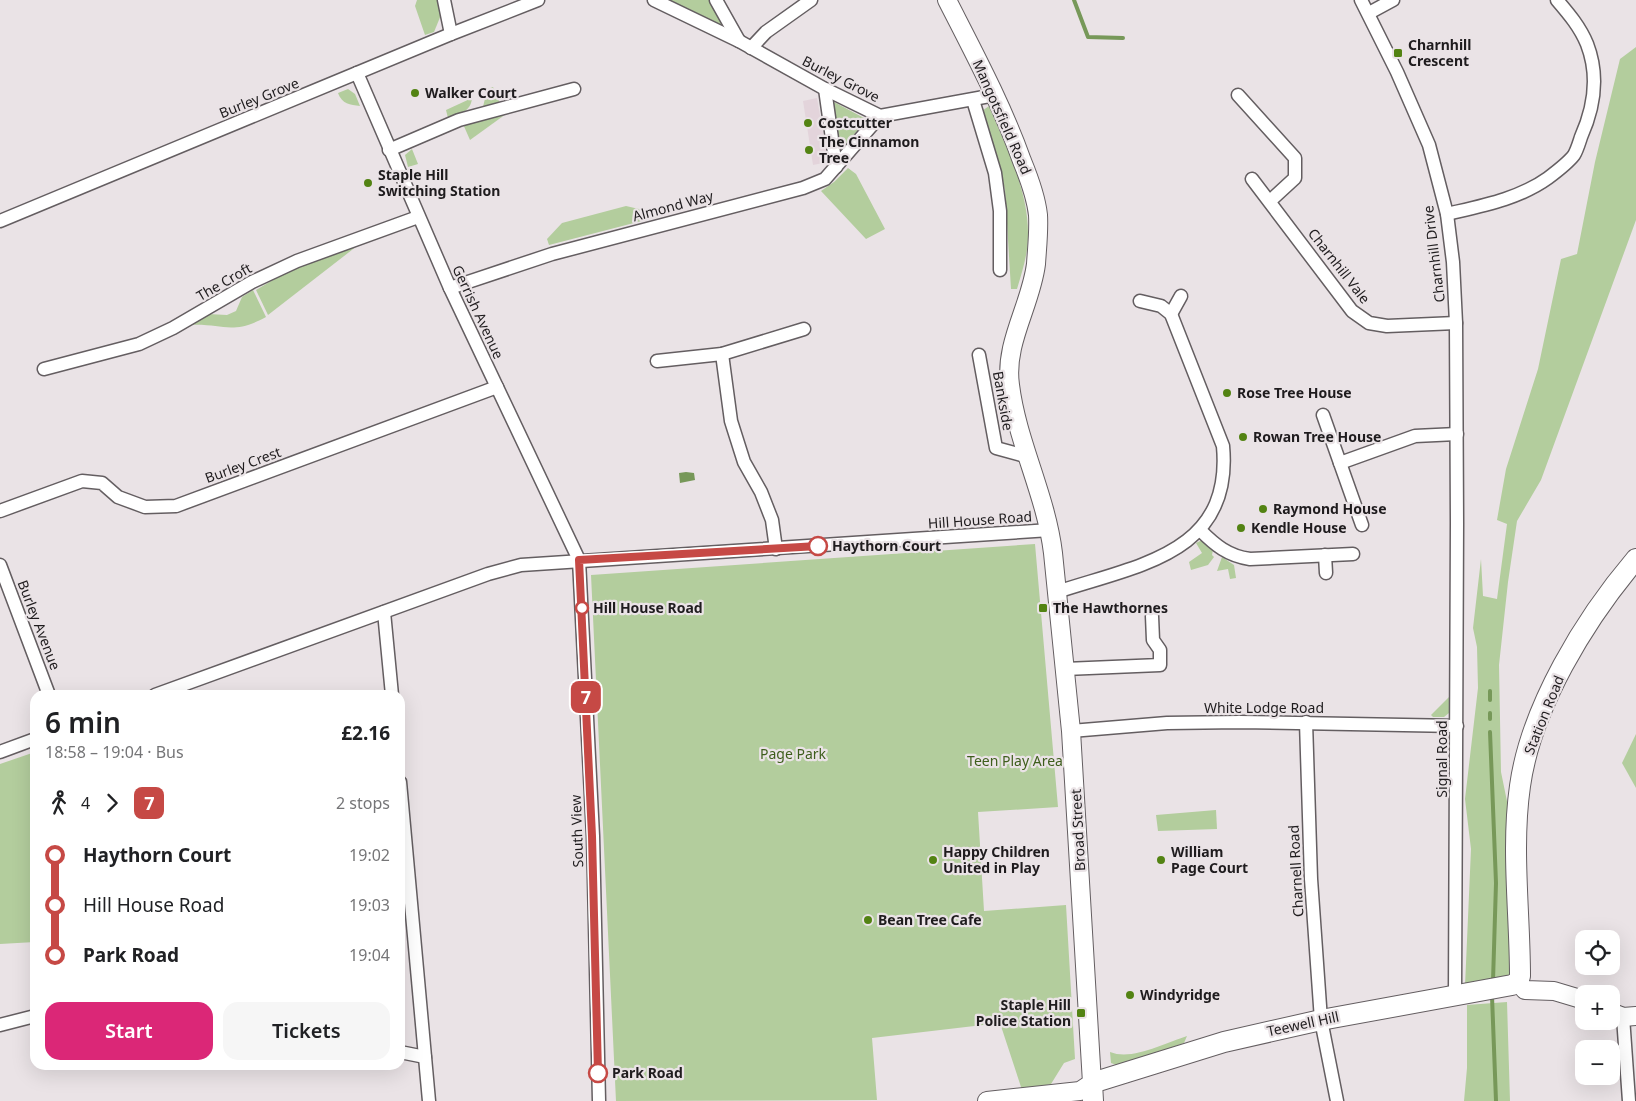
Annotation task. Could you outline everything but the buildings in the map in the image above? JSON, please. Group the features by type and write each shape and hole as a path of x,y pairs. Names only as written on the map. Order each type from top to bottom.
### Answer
{"main road":[{"name":"Mangotsfield Road","path":"947,0 995,95 1032,187 1038,214 1035,268 1010,354 1009,384 1016,415 1050,530"},
{"name":"Broad Street","path":"1050,530 1071,731 1092,1092"},
{"name":"Station Road","path":"1511,984 1520,976 1517,826 1520,786 1532,738 1548,698 1588,624 1636,558"},
{"name":"Teewell Hill","path":"1092,1092 1224,1042 1321,1020 1511,984"},
{"path":"1511,984 1525,990 1554,991 1575,997"},
{"path":"987,1101 1080,1091 1092,1092"}],"street":[{"path":"444,0 451,34"},
{"name":"Burley Grove","path":"654,0 739,41 825,89 880,116 995,95"},
{"path":"716,0 739,41"},
{"path":"751,48 766,32 811,0"},
{"name":"Charnhill Drive","path":"1361,0 1369,13 1429,146 1447,214 1453,262 1456,323 1457,523"},
{"path":"1369,13 1393,0"},
{"path":"1447,214 1494,203 1519,194 1548,178 1574,155 1589,119 1594,95 1593,69 1587,45 1574,19 1557,0"},
{"name":"Burley Grove","path":"0,221 533,1"},
{"name":"Gerrish Avenue","path":"358,73 389,150 450,288 579,560"},
{"path":"825,89 836,167"},
{"path":"389,150 459,120 574,90"},
{"path":"1238,95 1294,158 1295,178 1270,201"},
{"name":"Mangotsfield Road","path":"973,100 995,173 1000,211 1000,270"},
{"name":"Almond Way","path":"450,288 552,254 803,188 825,178 880,116"},
{"name":"Charnhill Vale","path":"1252,179 1352,311 1370,323 1387,326 1456,323"},
{"name":"The Croft","path":"44,369 139,344 173,328 252,282 298,261 418,216"},
{"path":"1171,314 1181,296"},
{"path":"1057,592 1159,559 1200,530 1213,513 1223,491 1224,446 1171,314 1161,306 1140,301"},
{"path":"657,361 722,354 804,329"},
{"path":"722,354 731,421 744,462 761,492 772,520 776,549"},
{"name":"Bankside","path":"979,354 996,448 1029,457"},
{"name":"Burley Crest","path":"0,511 82,482 102,483 118,497 145,507 176,506 497,387"},
{"path":"1323,415 1362,525"},
{"path":"1340,463 1415,436 1457,434"},
{"name":"Signal Road","path":"1457,523 1460,994"},
{"name":"Hill House Road","path":"169,690 496,572 521,565 1050,530"},
{"path":"1200,530 1217,546 1234,557 1250,560 1353,554"},
{"path":"1325,555 1326,573"},
{"name":"South View","path":"579,560 592,836 599,1101"},
{"name":"Burley Avenue","path":"0,565 47,690"},
{"path":"384,612 392,690"},
{"path":"1065,668 1160,665 1160,650 1154,640 1152,616"},
{"name":"White Lodge Road","path":"1071,731 1167,723 1306,722 1457,726"},
{"name":"Charnell Road","path":"1306,722 1311,879 1321,1020 1337,1101"},
{"path":"0,752 30,741"},
{"path":"405,871 429,1101"},
{"path":"1623,1015 1629,1101"},
{"path":"0,1026 30,1017"},
{"path":"405,1053 425,1057"}],"shaded area":[{"path":"817,98 828,162 813,165 803,101"},
{"path":"679,473 694,473 695,480 680,483"}],"green space":[{"path":"417,0 437,0 441,15 434,32 425,35 415,6"},
{"path":"665,0 712,0 725,24 720,27"},
{"path":"1636,47 1636,220 1541,480 1517,521 1508,582 1499,665 1501,772 1509,811 1511,972 1506,981 1465,986 1471,849 1465,799 1478,688 1477,647 1473,628 1481,559 1483,596 1497,599 1507,524 1497,520 1506,469 1538,369 1561,259 1577,254 1595,162 1620,59"},
{"path":"493,87 500,103 483,107 485,90"},
{"path":"348,89 355,94 360,106 342,100 338,93"},
{"path":"472,98 467,109 460,114 448,118 446,110"},
{"path":"834,102 864,118 866,121 841,149 837,147 831,104"},
{"path":"989,106 1009,153 1025,202 1028,236 1027,249 1017,289 1011,289 1005,190 998,159 982,116 982,111"},
{"path":"506,114 470,140 463,124"},
{"path":"412,149 418,164 408,167 405,155"},
{"path":"848,168 856,174 885,229 866,239 821,191 834,182"},
{"path":"626,206 656,213 657,217 549,245 547,239 562,223"},
{"path":"357,246 268,315 256,290 288,271"},
{"path":"253,290 266,317 254,323 235,327 189,325 208,314 227,315 236,311 242,297"},
{"path":"1204,541 1213,550 1212,555 1214,557 1208,565 1191,570 1189,562 1202,553 1196,543"},
{"name":"Page Park","path":"1035,544 1058,807 978,812 984,911 1066,905 1075,1059 1064,1063 1051,1084 1022,1090 1000,1023 872,1038 877,1100 616,1101 591,575"},
{"path":"1222,557 1234,565 1236,578 1230,579 1228,569 1217,571"},
{"path":"1450,696 1449,713 1444,717 1433,717 1431,715"},
{"path":"1636,734 1636,788 1622,763"},
{"path":"30,754 30,942 0,944 0,764"},
{"path":"1216,810 1217,829 1158,831 1156,815"},
{"path":"1507,1002 1510,1101 1464,1101 1467,1068 1467,1005"},
{"path":"1187,1036 1184,1043 1119,1066 1111,1063 1110,1052 1119,1054 1138,1053"}],"waterway":[{"path":"1074,0 1088,37 1123,38"},
{"path":"1490,691 1490,700"},
{"path":"1490,713 1490,719"},
{"path":"1490,732 1496,883 1493,981"},
{"path":"1492,996 1496,1101"}],"bus line":[{"name":"7","path":"598,1073 592,836 579,560 818,546"}],"place":[{"name":"Charnhill Crescent","path":"1398,53"},
{"name":"Walker Court","path":"415,93"},
{"name":"Costcutter","path":"808,123"},
{"name":"The Cinnamon Tree","path":"809,150"},
{"name":"Staple Hill Switching Station","path":"368,183"},
{"name":"Rose Tree House","path":"1227,393"},
{"name":"Rowan Tree House","path":"1243,437"},
{"name":"Raymond House","path":"1263,509"},
{"name":"Kendle House","path":"1241,528"},
{"name":"Haythorn Court","path":"818,546"},
{"name":"Hill House Road","path":"582,608"},
{"name":"The Hawthornes","path":"1043,608"},
{"name":"Happy Children United in Play","path":"933,860"},
{"name":"William Page Court","path":"1161,860"},
{"name":"Bean Tree Cafe","path":"868,920"},
{"name":"Windyridge","path":"1130,995"},
{"name":"Staple Hill Police Station","path":"1081,1013"},
{"name":"Park Road","path":"598,1073"}],"park label":[{"name":"Teen Play Area","path":"1015,761"}]}
